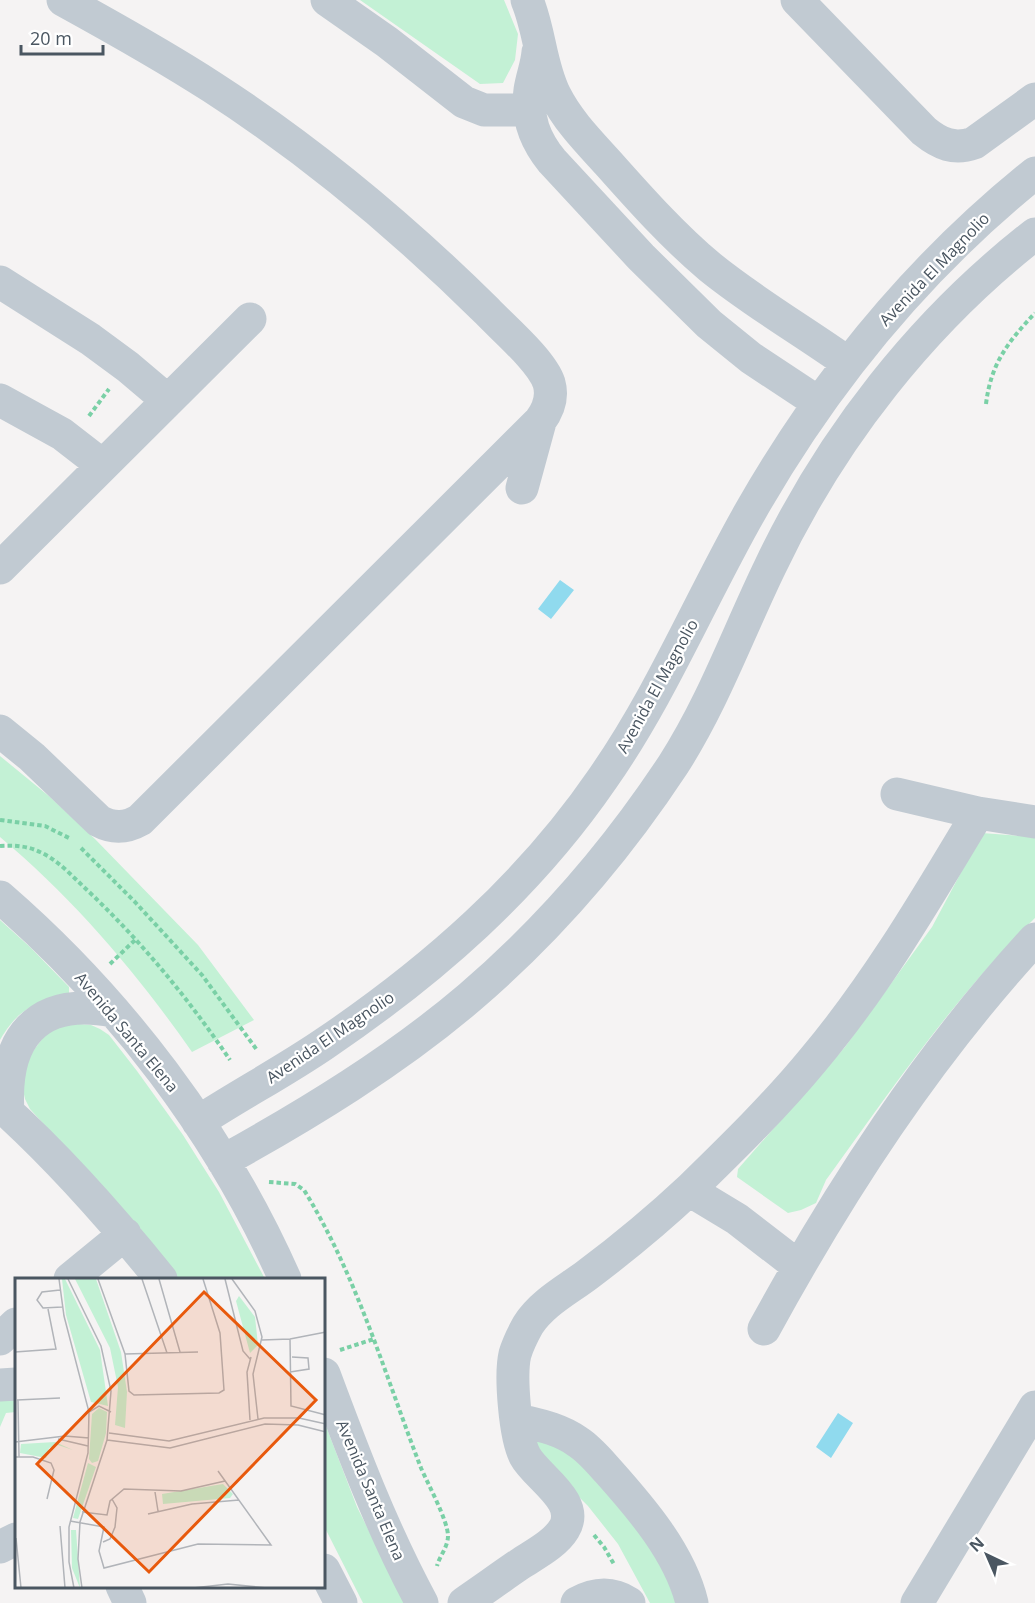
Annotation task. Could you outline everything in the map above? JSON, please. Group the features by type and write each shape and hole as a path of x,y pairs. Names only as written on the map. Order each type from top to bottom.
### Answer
{"street":[{"path":"63,0 159,55 256,117 332,174 409,238 479,304 544,372 549,381 550,402 540,421 522,488"},
{"path":"327,0 395,48 464,102 484,110 530,110"},
{"path":"527,0 533,13 549,84 561,107 615,171 684,244 741,290 848,363"},
{"path":"797,0 924,131 945,145 965,146 974,143 1035,99"},
{"path":"539,44 530,87 530,110 539,144 641,257 709,324 770,371 819,403"},
{"name":"Avenida El Magnolio","path":"198,1122 321,1046 413,980 491,911 558,837 603,779 665,675 749,514 783,456 819,403 848,363 906,294 992,209 1035,173"},
{"path":"223,1161 329,1097 415,1040 469,998 516,955 567,901 630,826 672,765 709,701 770,565 830,459 867,406 946,313 987,274 1035,234"},
{"path":"0,282 90,339 167,400"},
{"path":"0,568 250,319"},
{"path":"0,400 42,422 76,444 102,465"},
{"path":"0,731 32,757 99,821 118,827 134,824 540,421"},
{"path":"685,637 694,650 701,655 719,660 729,658"},
{"path":"665,675 683,675 691,678 699,684 709,701"},
{"path":"897,794 978,813 1035,822"},
{"path":"464,1603 550,1544 565,1528 567,1507 556,1491 526,1458 520,1444 513,1366 516,1352 530,1322 547,1304 622,1247 689,1190 813,1061 852,1010 913,921 978,813"},
{"name":"Avenida Santa Elena","path":"0,897 57,950 158,1064 223,1161 261,1228 285,1278"},
{"path":"764,1329 798,1266 844,1191 923,1075 975,1009 1035,939"},
{"path":"112,1011 70,1007 48,1015 36,1023 20,1040 11,1060 4,1109 56,1159 125,1234 160,1278"},
{"path":"689,1190 737,1219 798,1266"},
{"path":"71,1278 125,1234"},
{"path":"0,1339 15,1324"},
{"name":"Avenida Santa Elena","path":"326,1379 384,1527 422,1603"},
{"path":"0,1385 15,1384"},
{"path":"917,1603 1035,1407"},
{"path":"518,1420 562,1432 581,1444 602,1464 639,1508 665,1544 684,1580 692,1603"},
{"path":"0,1547 15,1540"},
{"path":"326,1574 341,1603"},
{"path":"122,1588 130,1603"},
{"path":"577,1603 599,1594 625,1600"}],"path":[{"path":"986,404 990,379 996,363 1014,335 1035,313"},
{"path":"76,444 83,424 119,375 128,367"},
{"path":"0,820 45,826 68,837 80,846 202,975 275,1075"},
{"path":"0,846 27,848 41,852 60,865 136,939 169,976 201,1017 230,1060"},
{"path":"109,964 136,939"},
{"path":"268,1182 296,1184 304,1190 342,1261 374,1339 421,1469 446,1528 447,1540 437,1565"},
{"path":"346,1348 374,1339"},
{"path":"568,1514 591,1531 610,1556 625,1600"}],"green space":[{"path":"360,0 504,0 518,34 515,60 503,83 480,84"},
{"path":"0,756 50,797 95,839 198,945 254,1020 192,1052 171,1022 103,938 54,886 0,837"},
{"path":"982,833 1035,837 1035,918 977,979 925,1044 826,1180 816,1203 788,1213 737,1177 738,1169 845,1047 932,927"},
{"path":"0,920 69,987 69,993 21,1013 0,1040"},
{"path":"67,1023 91,1025 109,1035 183,1135 219,1192 264,1278 177,1278 109,1196 30,1109 22,1085 25,1062 48,1031"},
{"path":"15,1399 15,1412 6,1413 0,1427 0,1401"},
{"path":"326,1426 357,1507 405,1603 363,1603 326,1530"},
{"path":"538,1439 569,1448 656,1551 679,1603 650,1603 618,1544 588,1506 540,1458 535,1442"}],"water":[{"path":"560,580 574,590 551,619 538,609"},
{"path":"838,1413 853,1423 831,1458 816,1447"}]}
